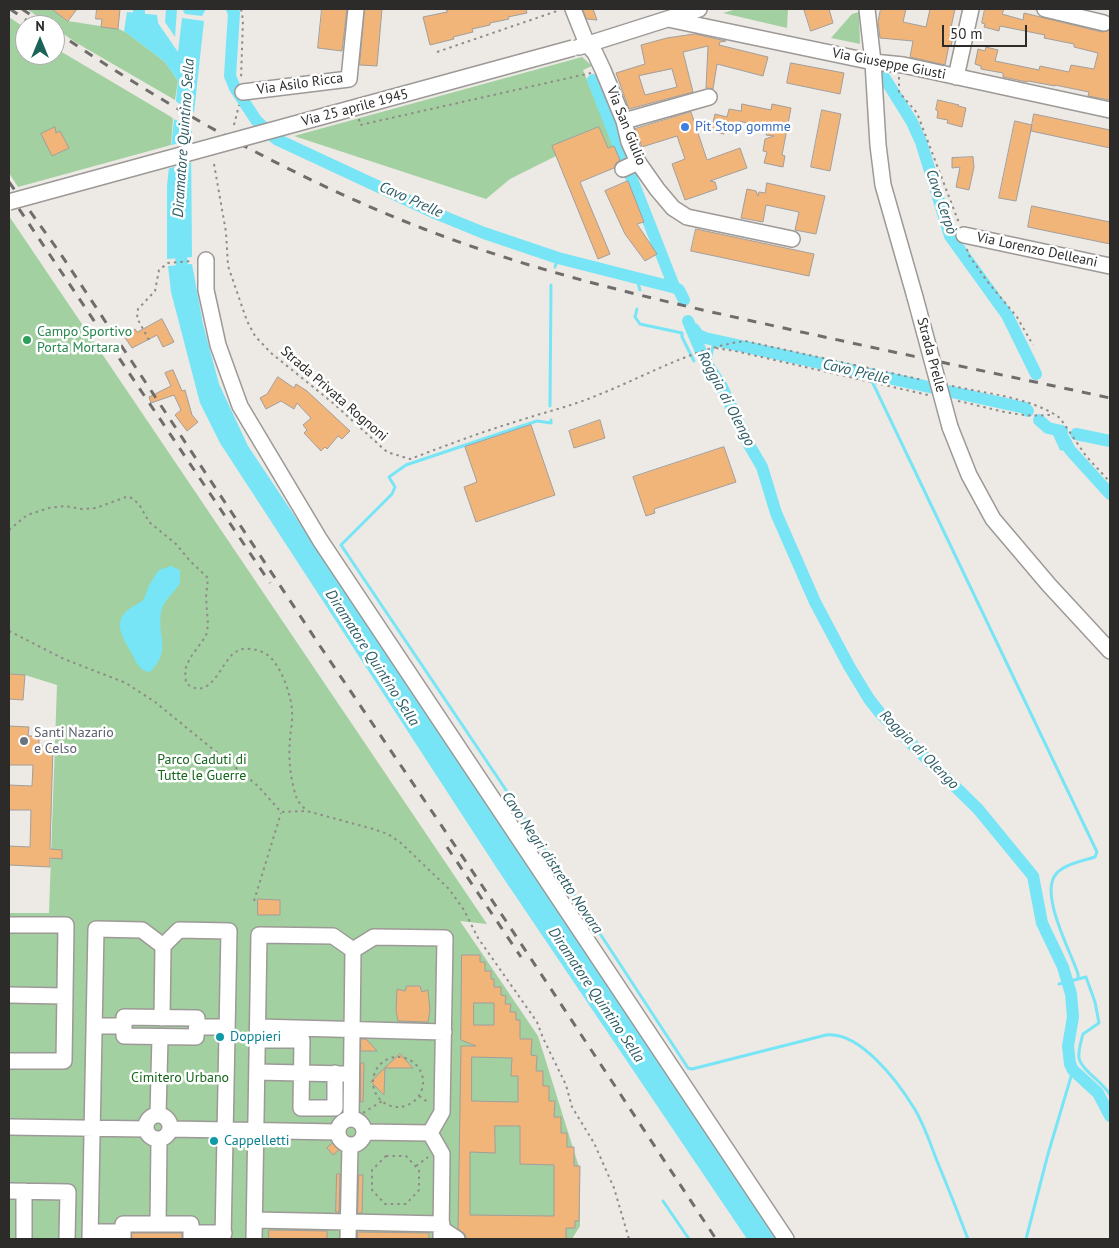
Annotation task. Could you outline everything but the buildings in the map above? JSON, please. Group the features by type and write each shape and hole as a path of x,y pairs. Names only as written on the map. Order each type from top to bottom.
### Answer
{"street":[{"name":"Via Asilo Ricca","path":"242,97 349,79 356,9"},
{"name":"Via San Giulio","path":"567,9 580,46 596,53 624,121 629,142 630,165 673,208 687,217 792,239"},
{"name":"Via 25 aprile 1945","path":"9,202 580,46 699,9"},
{"name":"Strada Prelle","path":"867,9 883,185 950,427 969,476 993,519 1043,578 1110,651"},
{"path":"956,77 970,9"},
{"path":"1045,9 1104,23"},
{"name":"Via Giuseppe Giusti","path":"668,19 873,62 903,65 1110,110"},
{"path":"624,121 709,97"},
{"name":"Via Lorenzo Delleani","path":"964,235 1110,266"},
{"path":"199,260 218,344 240,406 320,540 786,1239"},
{"path":"9,924 66,925 64,1061 9,1061"},
{"path":"162,946 142,930 96,929 90,1236 123,1236 123,1224 191,1224 191,1236 224,1236 229,931 179,930 162,946 162,1018"},
{"path":"254,1239 259,935 333,936 353,950"},
{"path":"353,950 374,937 445,938 442,1112 430,1133"},
{"path":"258,1033 302,1040 301,1108 335,1107 351,1113 363,1128 364,1132 361,1140 354,1145 350,1145 342,1142 338,1132 340,1124 347,1120 351,1113 353,950"},
{"path":"9,995 65,996"},
{"path":"124,1017 197,1018 196,1037 124,1036 124,1026 124,1017"},
{"path":"94,1026 124,1026"},
{"path":"196,1027 227,1027"},
{"path":"258,1033 352,1029 444,1032"},
{"path":"158,1115 160,1037"},
{"path":"257,1072 352,1074"},
{"path":"335,1073 335,1107"},
{"path":"158,1115 168,1119 170,1129 165,1138 159,1140 152,1138 146,1129 147,1121 154,1116 158,1115"},
{"path":"9,1127 146,1129"},
{"path":"170,1129 338,1132"},
{"path":"364,1132 430,1133"},
{"path":"430,1133 442,1154 442,1231"},
{"path":"158,1224 159,1140"},
{"path":"348,1239 350,1145"},
{"path":"9,1191 68,1192 67,1239"},
{"path":"24,1191 24,1239"},
{"path":"255,1220 348,1222 442,1231 457,1239"}],"path":[{"path":"234,125 242,97 243,20 241,9"},
{"path":"437,52 567,9"},
{"path":"903,65 899,78 899,92 917,113 964,235 968,254 987,281 1017,317 1033,345"},
{"path":"358,116 360,125 603,70"},
{"name":"Strada Privata Rognoni","path":"214,164 226,232 228,266 247,321 255,336 271,353 327,397 388,452 410,459 470,437 597,396 706,350 736,343 745,342 925,380"},
{"path":"149,340 137,318 138,309 155,291 159,270 168,263 199,260"},
{"name":"Strada Privata Rognoni","path":"714,348 934,396"},
{"path":"944,384 1029,403 1054,414 1060,418 1086,456 1110,482"},
{"path":"953,400 1028,416 1054,414"},
{"path":"9,530 27,515 49,508 65,506 82,509 96,508 126,497 135,498 149,522 176,544 208,578 206,597 208,625 206,636 190,658 185,670 186,684 199,689 209,684 222,670 232,654 242,648 256,649 272,659 290,697 293,713 289,744 293,784 298,800 307,811"},
{"path":"9,631 64,659 126,684 155,702 258,786 281,812"},
{"path":"281,812 307,811 388,834 433,872 449,889 464,910 469,923 537,1022 566,1085 572,1107 594,1143 614,1188 629,1239"},
{"path":"254,901 281,812"},
{"path":"393,1058 408,1059 414,1063 422,1075 423,1082 419,1096 414,1102 400,1107 382,1101 375,1091 374,1085 375,1073 378,1068 393,1058"},
{"path":"351,1113 364,1114 382,1101"},
{"path":"416,1166 439,1148"},
{"path":"386,1156 406,1156 416,1166 420,1170 420,1190 406,1204 386,1204 372,1190 372,1170 386,1156"}],"green space":[{"path":"27,9 52,9 60,15 36,15"},
{"path":"737,9 788,9 787,28 723,13"},
{"path":"859,12 860,44 831,38 852,14"},
{"path":"9,17 15,21 15,65 65,65 65,54 173,118 171,145 18,187 9,173"},
{"path":"65,19 68,21 119,29 127,33 165,62 178,81 175,100 65,35"},
{"path":"582,57 592,66 583,70 614,146 608,148 599,127 553,146 556,156 510,179 486,199 294,136"},
{"path":"9,216 487,924 460,921 538,1036 579,1167 580,1226 572,1239 9,1239 9,913 49,913 57,685 25,675 9,674"}],"water":[{"path":"166,9 177,9 175,37 165,22"},
{"path":"182,9 206,9 202,16 185,14"},
{"path":"127,12 157,15 158,23 178,52 182,18 204,21 191,140 192,257 167,259 167,186 178,81 165,62 124,31"},
{"path":"192,264 203,324 219,384 248,446 777,1239 747,1239 498,870 220,443 200,403 171,292 168,266"},
{"path":"171,566 180,570 180,583 164,604 161,612 162,650 157,664 150,672 143,670 139,666 126,643 120,625 124,614 143,599 159,570"}],"pier":[{"path":"172,99 196,114 194,131 171,117"},
{"path":"193,139 193,162 167,169 168,146"}],"waterway":[{"path":"139,9 142,29"},
{"name":"Cavo Prelle","path":"232,9 234,13 230,76 235,88 256,120 276,139 435,213 484,233 558,258 676,288 684,300"},
{"name":"Cavo Cerpò","path":"884,77 912,122 921,142 950,236 1007,315 1036,374"},
{"name":"Roggia di Olengo","path":"593,80 673,284"},
{"name":"Diramatore Quintino Sella","path":"180,242 183,282"},
{"name":"Cavo Negri distretto Novara","path":"555,267 558,258"},
{"path":"637,279 640,290"},
{"name":"Cavo Negri distretto Novara","path":"550,406 551,285"},
{"path":"637,309 635,317 640,324 682,333 682,337 694,361"},
{"name":"Roggia di Olengo","path":"688,321 705,361 722,387 748,443 762,467 776,513 815,602 869,699 880,713 978,809 1033,876 1042,923 1063,967 1071,994 1073,1017 1068,1046 1070,1064 1073,1070 1098,1093 1110,1116"},
{"name":"Cavo Prelle","path":"694,329 698,335 705,338 1025,408 1028,411"},
{"path":"709,367 714,341"},
{"path":"869,375 1097,852 1095,857 1074,863 1059,871 1052,883 1051,895 1054,909 1063,938 1078,974 1078,979 1059,984"},
{"name":"Cavo Negri distretto Novara","path":"551,420 551,423 537,421 406,465 389,477 395,487 392,494 341,545 502,784 688,1068 692,1069 826,1035 839,1036 852,1041 877,1060 914,1108 927,1134 968,1239"},
{"name":"Cavo Prelle","path":"1039,420 1048,428 1062,431"},
{"path":"1052,429 1061,449 1070,450"},
{"name":"Cavo Prelle","path":"1076,434 1110,441"},
{"path":"1063,437 1070,450 1110,494"},
{"path":"1078,979 1086,977 1095,1002 1099,1023 1083,1034 1079,1058 1084,1067 1110,1095"},
{"path":"1026,1239 1048,1154 1073,1070"},
{"path":"663,1201 689,1239"}],"railway":[{"path":"10,9 19,15"},
{"path":"22,9 31,15"},
{"path":"65,38 143,88 280,165 375,209 465,244 548,271 676,304 1110,398"},
{"path":"9,182 60,253 716,1239"},
{"path":"9,194 270,583"},
{"path":"447,847 521,957"}],"place":[{"name":"Pit Stop gomme","path":"685,127"},
{"name":"Campo Sportivo Porta Mortara","path":"27,340"},
{"name":"Santi Nazario e Celso","path":"24,741"},
{"name":"Doppieri","path":"220,1037"},
{"name":"Cappelletti","path":"214,1141"}],"park label":[{"name":"Parco Caduti di Tutte le Guerre","path":"202,768"},
{"name":"Cimitero Urbano","path":"180,1078"}]}
